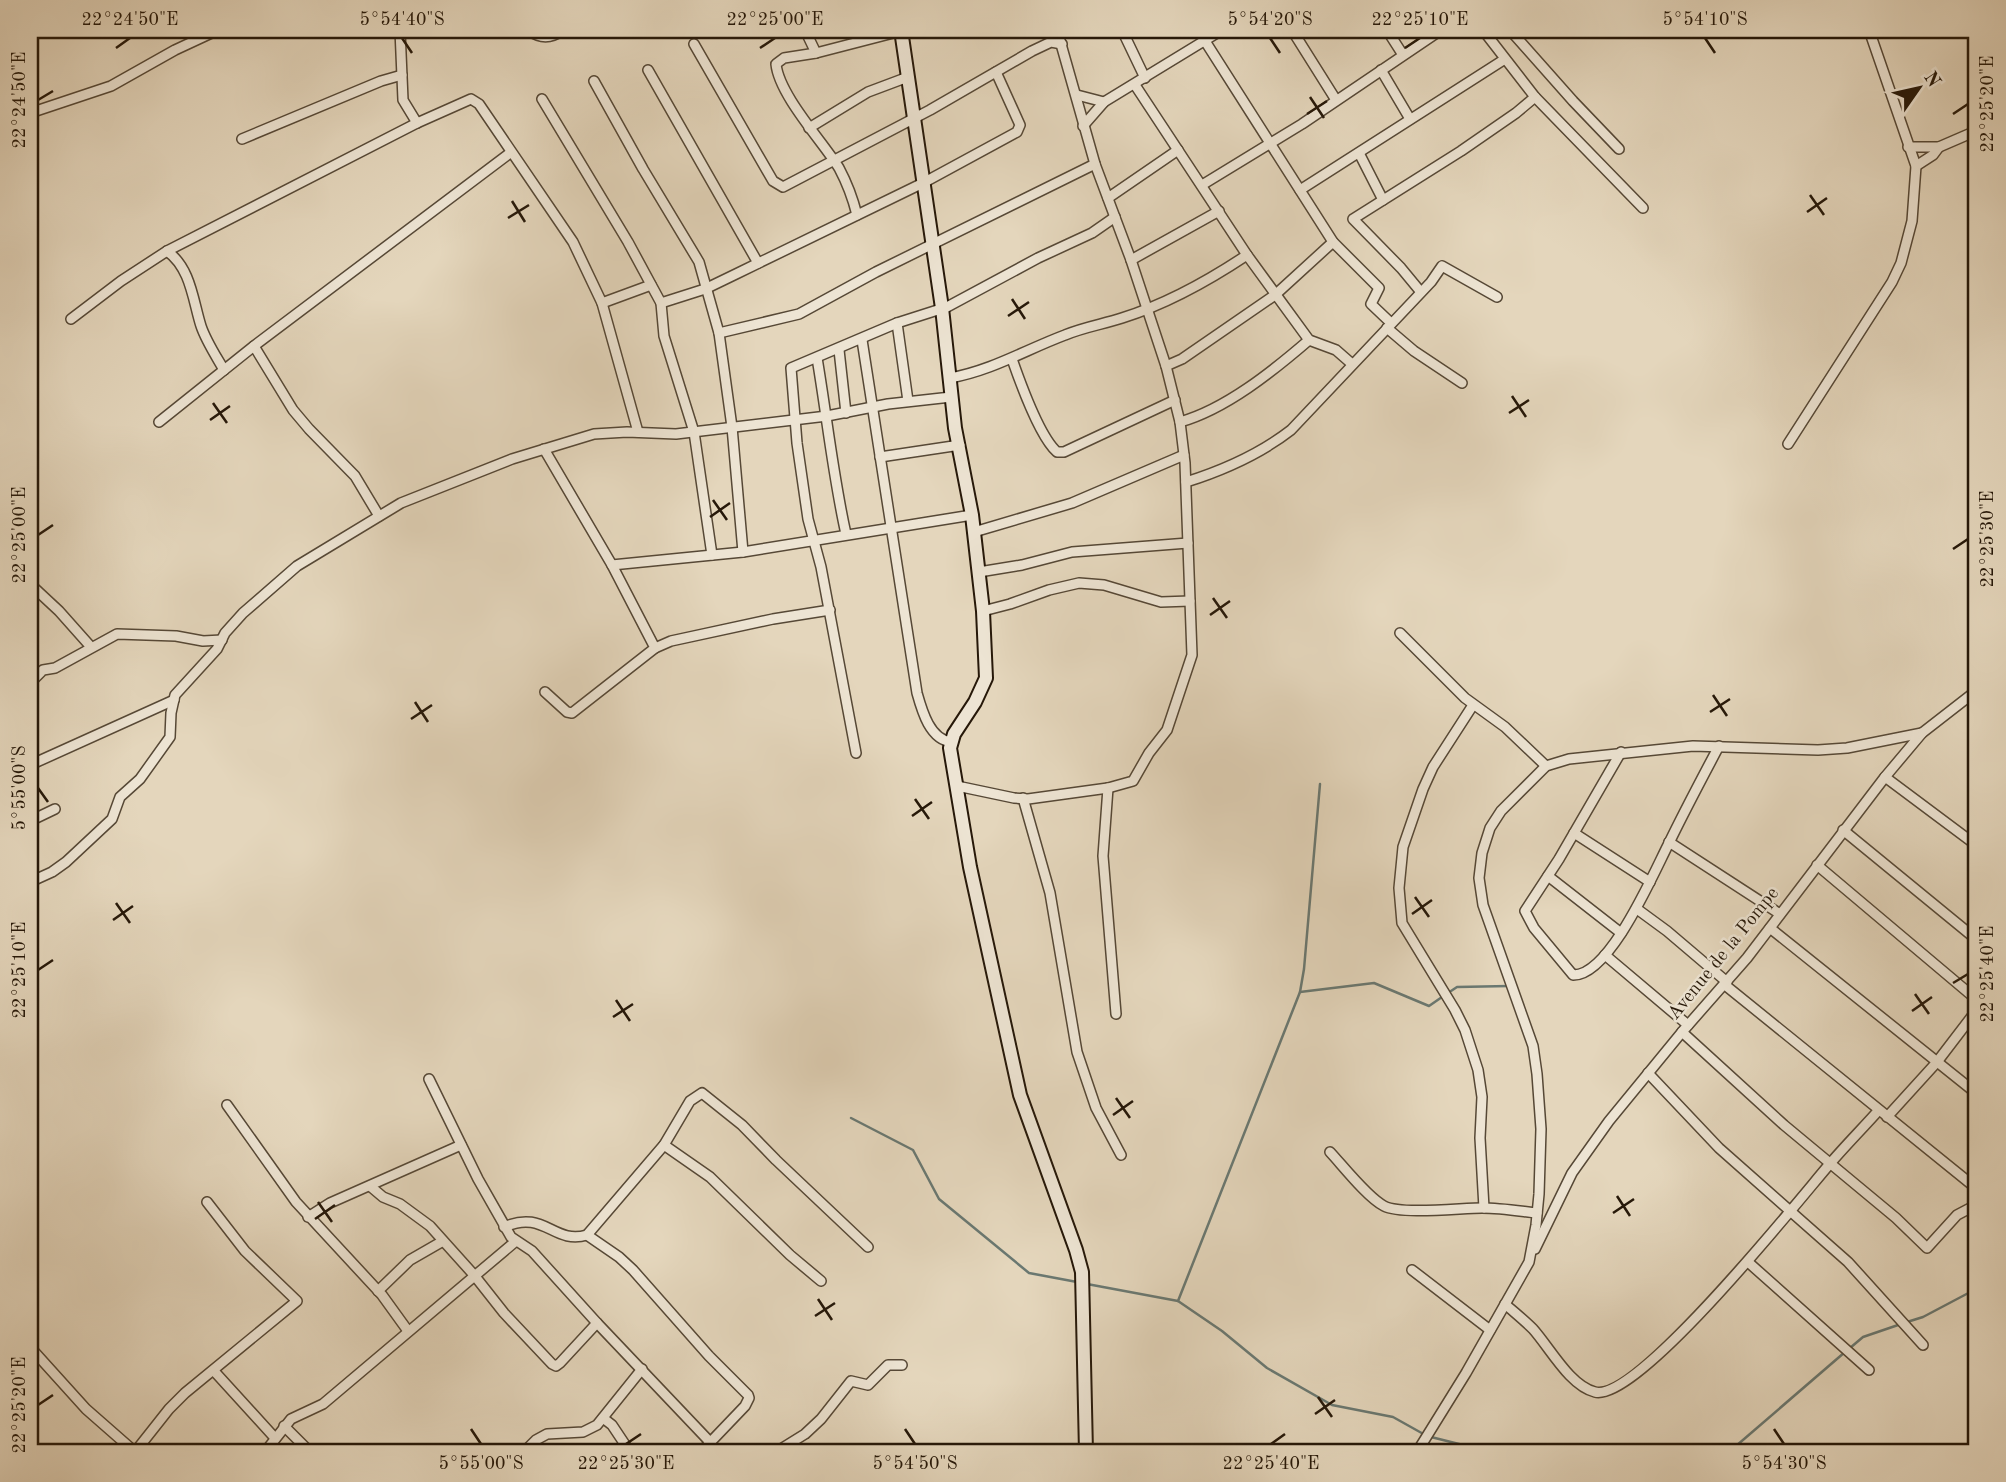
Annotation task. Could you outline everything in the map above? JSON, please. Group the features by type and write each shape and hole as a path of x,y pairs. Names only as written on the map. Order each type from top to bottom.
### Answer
{"street":[{"path":"30,113 111,86 184,45 218,30"},
{"path":"400,30 403,100 417,123"},
{"path":"527,30 543,38 564,30"},
{"path":"805,30 816,53"},
{"path":"857,215 846,183 834,160 809,128 779,76 776,64 784,58 816,53 903,30 942,308 951,397 972,515 983,611 986,678 975,702 954,734 950,748 970,867 1020,1095 1082,1272 1086,1452"},
{"path":"694,44 775,184 783,187 1051,42 1057,30"},
{"path":"957,786 1014,799 1041,798 1108,788 1133,781 1149,753 1167,730 1192,655 1186,482 1180,422 1166,366 1083,126 1077,95 1057,30"},
{"path":"1122,30 1145,78"},
{"path":"1083,126 1104,102 1222,30"},
{"path":"1292,30 1336,100"},
{"path":"1387,30 1403,55"},
{"path":"1202,185 1441,30"},
{"path":"1483,30 1535,97 1643,208"},
{"path":"1510,30 1619,149"},
{"path":"1788,444 1884,296 1896,272 1912,220 1916,166 1868,30"},
{"path":"1205,41 1333,242 1379,288 1370,303 1414,351 1462,383"},
{"path":"1051,42 1062,44"},
{"path":"1300,190 1505,59"},
{"path":"648,70 758,263"},
{"path":"1381,70 1410,118"},
{"path":"661,303 705,289 923,183 1019,130 1020,125 996,72"},
{"path":"242,139 381,81 402,75"},
{"path":"809,128 868,92 908,77"},
{"path":"594,81 643,169 696,255 719,333 732,427 743,552"},
{"path":"1135,85 1247,255 1309,340 1336,350 1352,364"},
{"path":"1077,95 1104,102"},
{"path":"1420,291 1354,222 1354,217 1461,152 1535,97"},
{"path":"542,99 661,303 664,336 694,432 712,555"},
{"path":"71,319 121,281 167,251 417,123 474,100 573,242 602,303 638,432"},
{"path":"1908,147 1939,147 1976,131"},
{"path":"1916,166 1933,155 1939,147"},
{"path":"1108,198 1178,150"},
{"path":"1359,152 1383,200"},
{"path":"159,422 254,346 510,153"},
{"path":"719,333 799,314 876,272 1095,164"},
{"path":"1131,260 1219,211"},
{"path":"856,753 830,610 804,496 791,370 897,323 942,308 1092,233 1115,217"},
{"path":"1166,366 1182,359 1275,295 1333,242"},
{"path":"167,251 181,266 195,300 203,330 224,370"},
{"path":"950,378 985,370 1068,333 1147,309 1194,287 1247,255"},
{"path":"1186,482 1221,470 1276,442 1304,418 1444,265 1497,297"},
{"path":"602,303 651,285"},
{"path":"897,323 908,401"},
{"path":"862,340 917,693 932,729 939,738 952,742"},
{"path":"1180,422 1220,405 1275,368 1309,340"},
{"path":"254,346 293,410 355,476 379,516"},
{"path":"839,350 846,413"},
{"path":"817,358 846,534"},
{"path":"1012,359 1029,403 1050,445 1057,452 1064,452 1175,400"},
{"path":"30,882 66,862 112,819 120,797 141,779 170,737 174,700 180,688 211,657 243,613 297,566 401,503 544,449 594,434 638,432 665,435 694,432 951,397"},
{"path":"880,457 960,446"},
{"path":"544,449 612,565 655,648"},
{"path":"974,532 1072,503 1184,455"},
{"path":"612,565 743,552 972,515"},
{"path":"979,572 1022,565 1072,552 1188,543"},
{"path":"983,611 1079,583 1104,585 1161,602 1191,601"},
{"path":"30,584 91,647"},
{"path":"545,692 567,712 572,713 655,648 671,640 830,610"},
{"path":"1400,633 1473,705 1505,726 1546,766"},
{"path":"30,683 43,670 55,668 117,634 222,640"},
{"name":"Avenue de la Pompe","path":"1417,1452 1529,1262 1572,1173 1647,1073 1726,984 1885,777 1923,733 1976,691"},
{"path":"30,765 174,700"},
{"path":"1473,705 1433,766 1423,789 1399,869 1399,909 1402,923 1465,1030 1478,1070 1482,1097 1480,1138 1484,1208"},
{"path":"1529,1262 1537,1213 1541,1129 1537,1074 1532,1046 1483,905 1479,878 1482,853 1490,828 1514,796 1546,766 1569,759 1693,746 1818,750 1847,748 1923,733"},
{"path":"1621,752 1574,834 1525,911 1534,928 1573,975 1583,973 1605,955 1637,909 1719,746"},
{"path":"1885,777 1976,845"},
{"path":"1108,788 1104,877 1116,1014"},
{"path":"1023,797 1049,893 1077,1052 1096,1108 1121,1155"},
{"path":"30,821 55,809"},
{"path":"1843,830 1976,940"},
{"path":"1574,834 1650,882"},
{"path":"1670,842 1780,914"},
{"path":"1817,865 1976,999"},
{"path":"1548,876 1621,933"},
{"path":"1637,909 1667,931 1878,1111 1976,1188"},
{"path":"1770,928 1976,1093"},
{"path":"1605,955 1830,1164 1896,1218 1927,1248 1957,1215 1976,1205"},
{"path":"1887,1117 1937,1062 1976,1011"},
{"path":"1647,1073 1719,1148 1848,1262 1923,1345"},
{"path":"429,1079 504,1227 516,1241 532,1251 710,1442"},
{"path":"587,1235 664,1145 690,1101 702,1093 742,1125 868,1247"},
{"path":"227,1105 308,1217 378,1291 408,1331"},
{"path":"1505,1304 1532,1329 1569,1374 1588,1390 1598,1394 1611,1390 1682,1332 1748,1262 1878,1111"},
{"path":"308,1217 330,1203 461,1145"},
{"path":"664,1145 710,1177 746,1214 821,1281"},
{"path":"1330,1152 1382,1205 1394,1209 1484,1208 1537,1213"},
{"path":"370,1186 430,1226 512,1322 546,1359 556,1366 597,1323"},
{"path":"30,1347 86,1409 135,1452 169,1409 298,1300 253,1259 208,1202"},
{"path":"504,1227 511,1224 540,1223 568,1237 587,1235 620,1257 748,1395 745,1406 701,1452"},
{"path":"378,1291 410,1260 443,1241"},
{"path":"265,1452 284,1426 299,1413 323,1404 516,1241"},
{"path":"1748,1262 1869,1370"},
{"path":"1412,1270 1490,1330"},
{"path":"776,1452 805,1434 821,1419 851,1381 868,1385 888,1365 902,1365"},
{"path":"524,1452 547,1434 583,1432 597,1425 642,1369"},
{"path":"214,1371 275,1438"},
{"path":"603,1418 612,1425 630,1452"},
{"path":"284,1426 310,1452"}],"waterway":[{"path":"1178,1301 1300,992 1320,784"},
{"path":"1300,992 1374,983 1429,1006 1442,997"},
{"path":"1448,993 1457,987 1509,986"},
{"path":"851,1118 913,1150 939,1199 1029,1273 1077,1282"},
{"path":"1087,1284 1178,1301 1222,1331 1267,1368 1332,1405 1393,1417 1427,1436 1491,1452"},
{"path":"1907,1322 1923,1317 1976,1289"},
{"path":"1850,1348 1863,1337 1901,1324"},
{"path":"1729,1452 1845,1352"}]}
